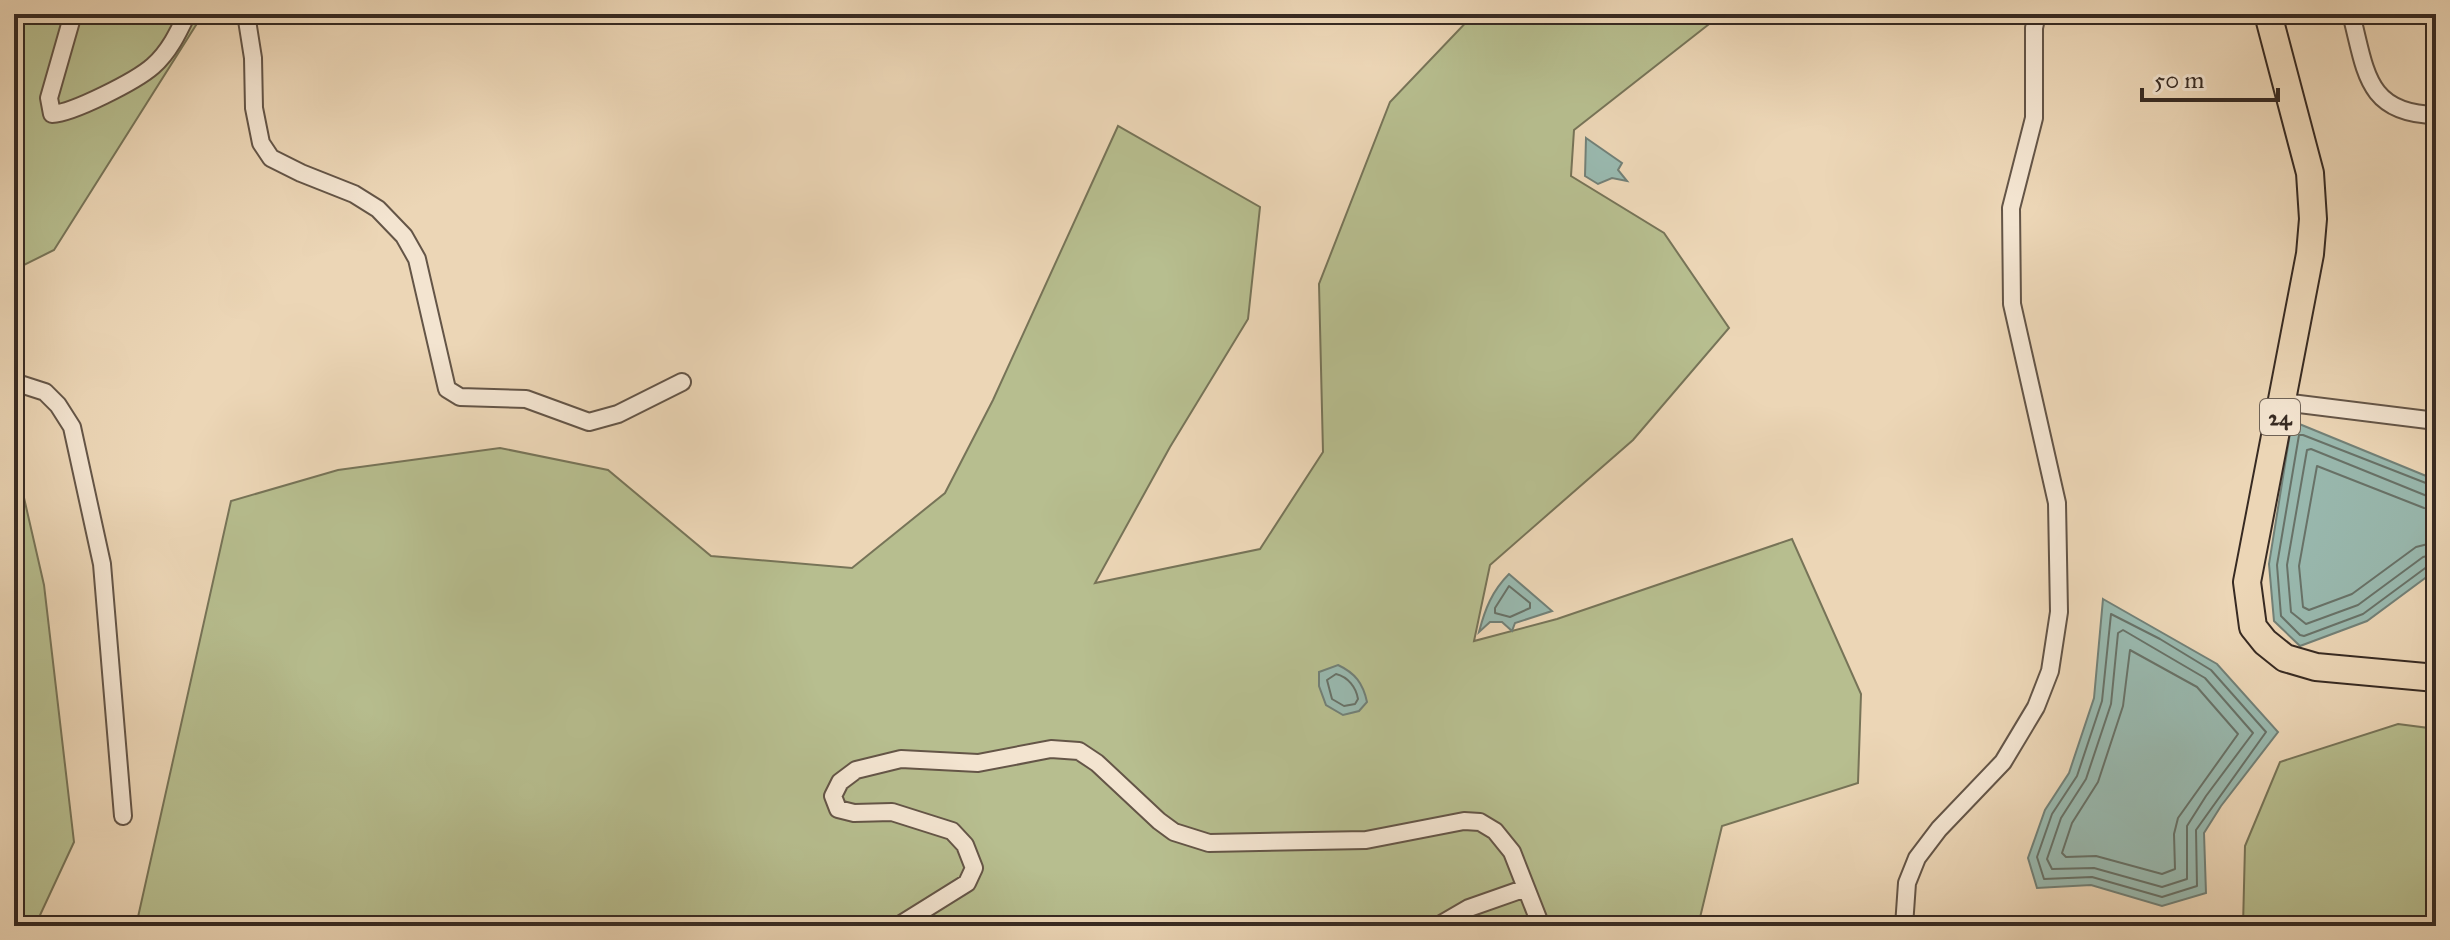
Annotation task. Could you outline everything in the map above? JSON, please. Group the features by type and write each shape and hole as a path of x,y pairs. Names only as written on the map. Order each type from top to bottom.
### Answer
{"main road":[{"name":"24","path":"2268,14 2310,173 2313,219 2310,254 2247,582 2253,627 2265,642 2285,658 2316,667 2436,678"}],"street":[{"path":"73,14 49,98 52,114 82,106 151,68 169,48 187,14"},
{"path":"246,14 253,58 254,108 261,143 271,158 354,194 378,209 404,236 417,259 447,389 460,397 526,399 589,422 618,414 682,382"},
{"path":"1904,926 1907,883 1917,858 1939,829 2003,762 2036,707 2050,671 2059,612 2057,503 2012,304 2011,208 2034,118 2034,28 2037,14"},
{"path":"2351,14 2368,78 2378,95 2391,106 2410,114 2436,115"},
{"path":"14,382 45,392 72,427 102,564 123,816"},
{"path":"2283,402 2436,421"},
{"path":"898,926 967,883 974,868 965,845 952,831 892,812 854,813 838,809 833,796 840,782 856,770 901,759 978,763 1051,749 1079,751 1097,763 1174,832 1209,843 1366,840 1464,821 1480,822 1495,831 1512,852 1541,926"},
{"path":"1438,926 1469,908 1526,888"}],"green space":[{"path":"14,14 203,14 54,250 14,270"},
{"path":"1474,14 1714,14 1713,21 1574,130 1571,176 1664,233 1729,328 1633,440 1490,565 1474,641 1557,619 1792,539 1861,694 1858,783 1722,826 1698,926 136,926 231,501 338,470 500,448 608,470 711,556 852,568 945,493 993,400 1118,126 1260,207 1248,319 1170,447 1095,583 1260,549 1323,452 1319,284 1390,102"},
{"path":"19,476 44,585 74,842 35,926 14,926 14,491"},
{"path":"2398,724 2436,729 2436,926 2243,926 2245,846 2280,762"}],"water":[{"path":"1586,138 1622,163 1618,170 1627,181 1612,178 1598,184 1585,176"},
{"path":"2292,421 2436,480 2436,570 2367,621 2300,646 2274,621 2269,564"},
{"path":"1509,574 1552,611 1515,623 1512,631 1502,622 1490,622 1479,632 1490,601"},
{"path":"2103,599 2217,664 2278,732 2204,833 2206,893 2162,906 2091,885 2037,888 2028,858 2045,810 2069,773 2094,698"},
{"path":"1338,665 1354,675 1363,689 1367,702 1359,711 1343,715 1326,705 1319,686 1319,672"}]}
